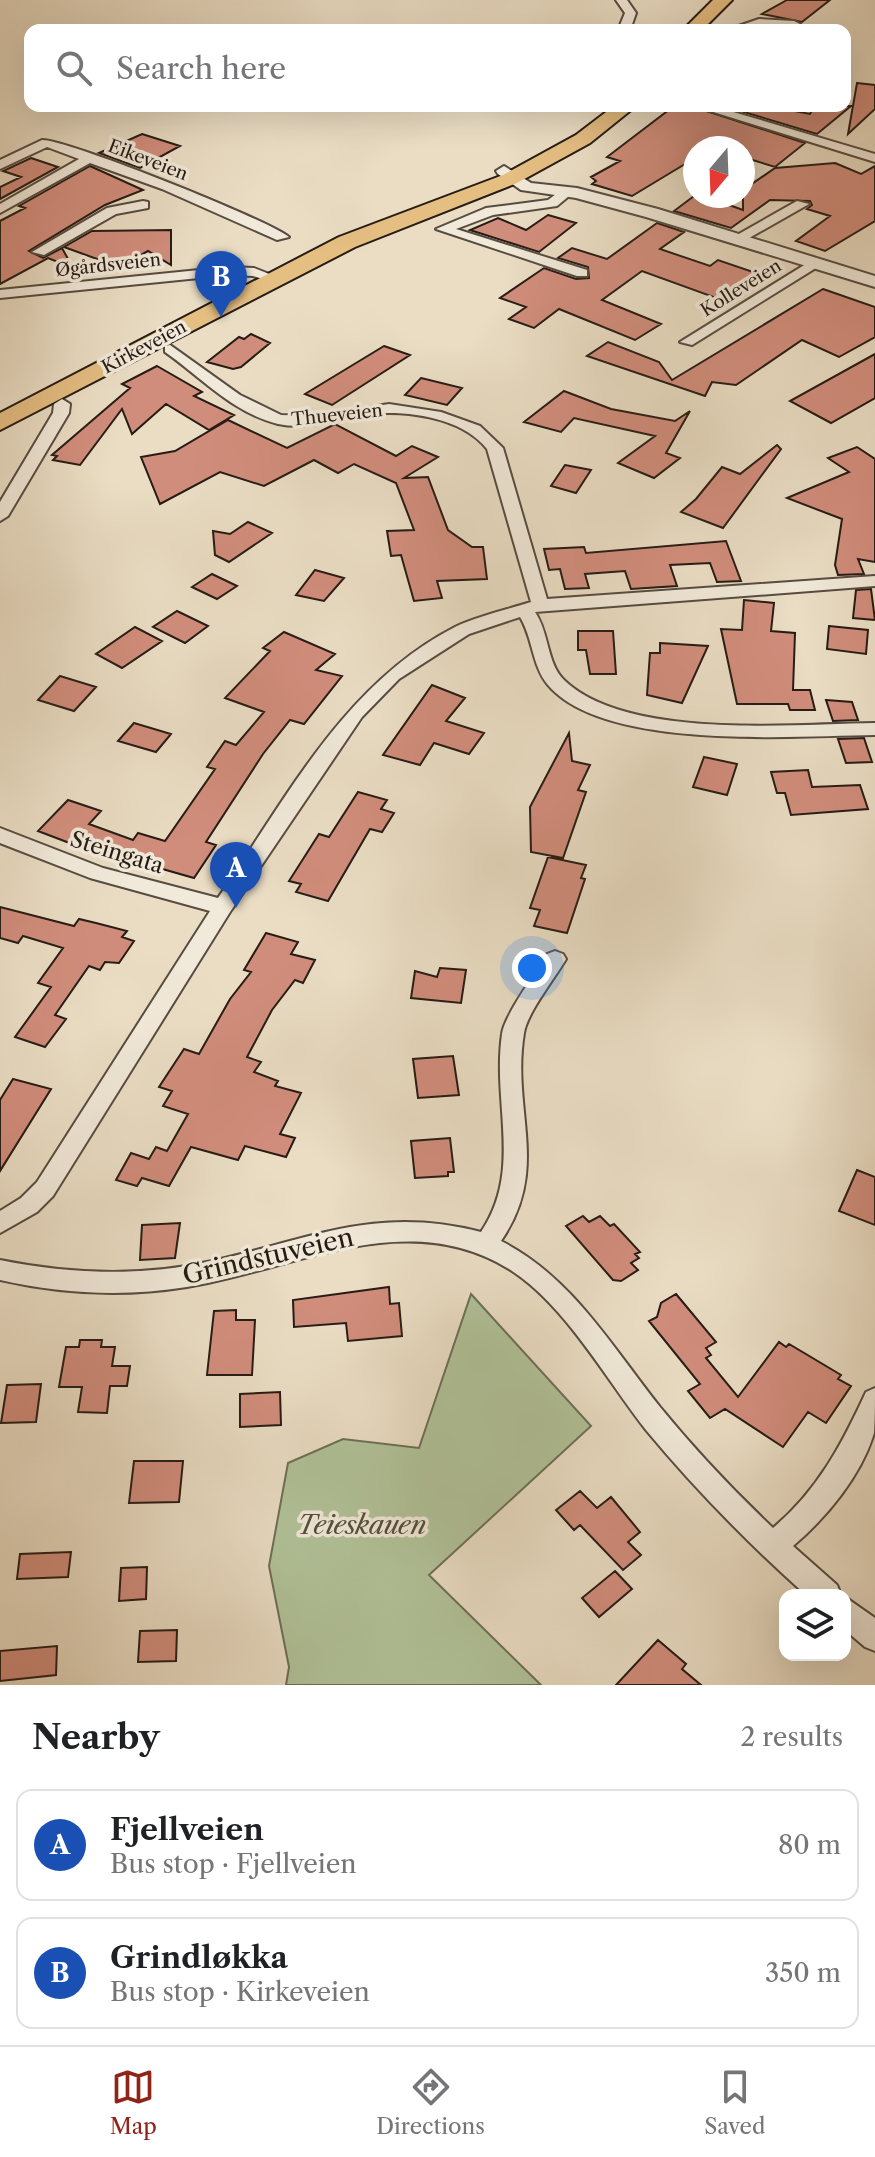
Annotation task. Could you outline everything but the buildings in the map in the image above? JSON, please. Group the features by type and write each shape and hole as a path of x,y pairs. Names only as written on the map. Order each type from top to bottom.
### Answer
{"main road":[{"path":"698,24 723,0"},
{"name":"Kirkeveien","path":"513,174 598,112"},
{"name":"Kirkeveien","path":"0,423 356,238 513,174 583,139 618,112"}],"street":[{"path":"621,0 631,13 626,24"},
{"path":"752,24 794,24"},
{"path":"722,112 872,154"},
{"name":"Eikeveien","path":"0,165 46,143 181,191 282,237"},
{"path":"0,209 92,157"},
{"path":"513,174 540,189 569,191 875,282"},
{"path":"569,191 552,203 491,211 443,229 582,273"},
{"path":"737,239 802,204"},
{"path":"39,252 112,211 143,205"},
{"name":"Kolleveien","path":"687,342 814,263"},
{"path":"220,272 240,279 253,290"},
{"name":"Øgårdsveien","path":"0,294 220,272 254,272 275,279"},
{"name":"Thueveien","path":"170,349 246,404 277,419 316,419 394,409 455,421 483,432 495,448 532,608 557,684 575,698 632,720 691,729 875,729"},
{"path":"0,516 61,413 62,404"},
{"path":"0,1223 29,1205 45,1189 223,907 322,759 365,703 393,675 427,650 477,623 532,608 875,581"},
{"name":"Steingata","path":"0,835 97,873 223,907"},
{"path":"487,1243 506,1215 516,1180 511,1065 513,1030 555,959"},
{"name":"Grindstuveien","path":"0,1270 75,1281 166,1279 208,1273 349,1236 421,1228 457,1233 487,1243 522,1264 555,1295 655,1421 773,1545 821,1589"},
{"path":"773,1545 798,1525 832,1488 856,1448 875,1400"},
{"path":"851,1616 875,1637"}],"green space":[{"name":"Teieskauen","path":"471,1294 591,1426 429,1575 541,1685 286,1685 289,1667 269,1566 288,1463 343,1439 419,1448"}],"place":[{"name":"Grindløkka","path":"221,317"},
{"name":"Fjellveien","path":"236,908"}]}
